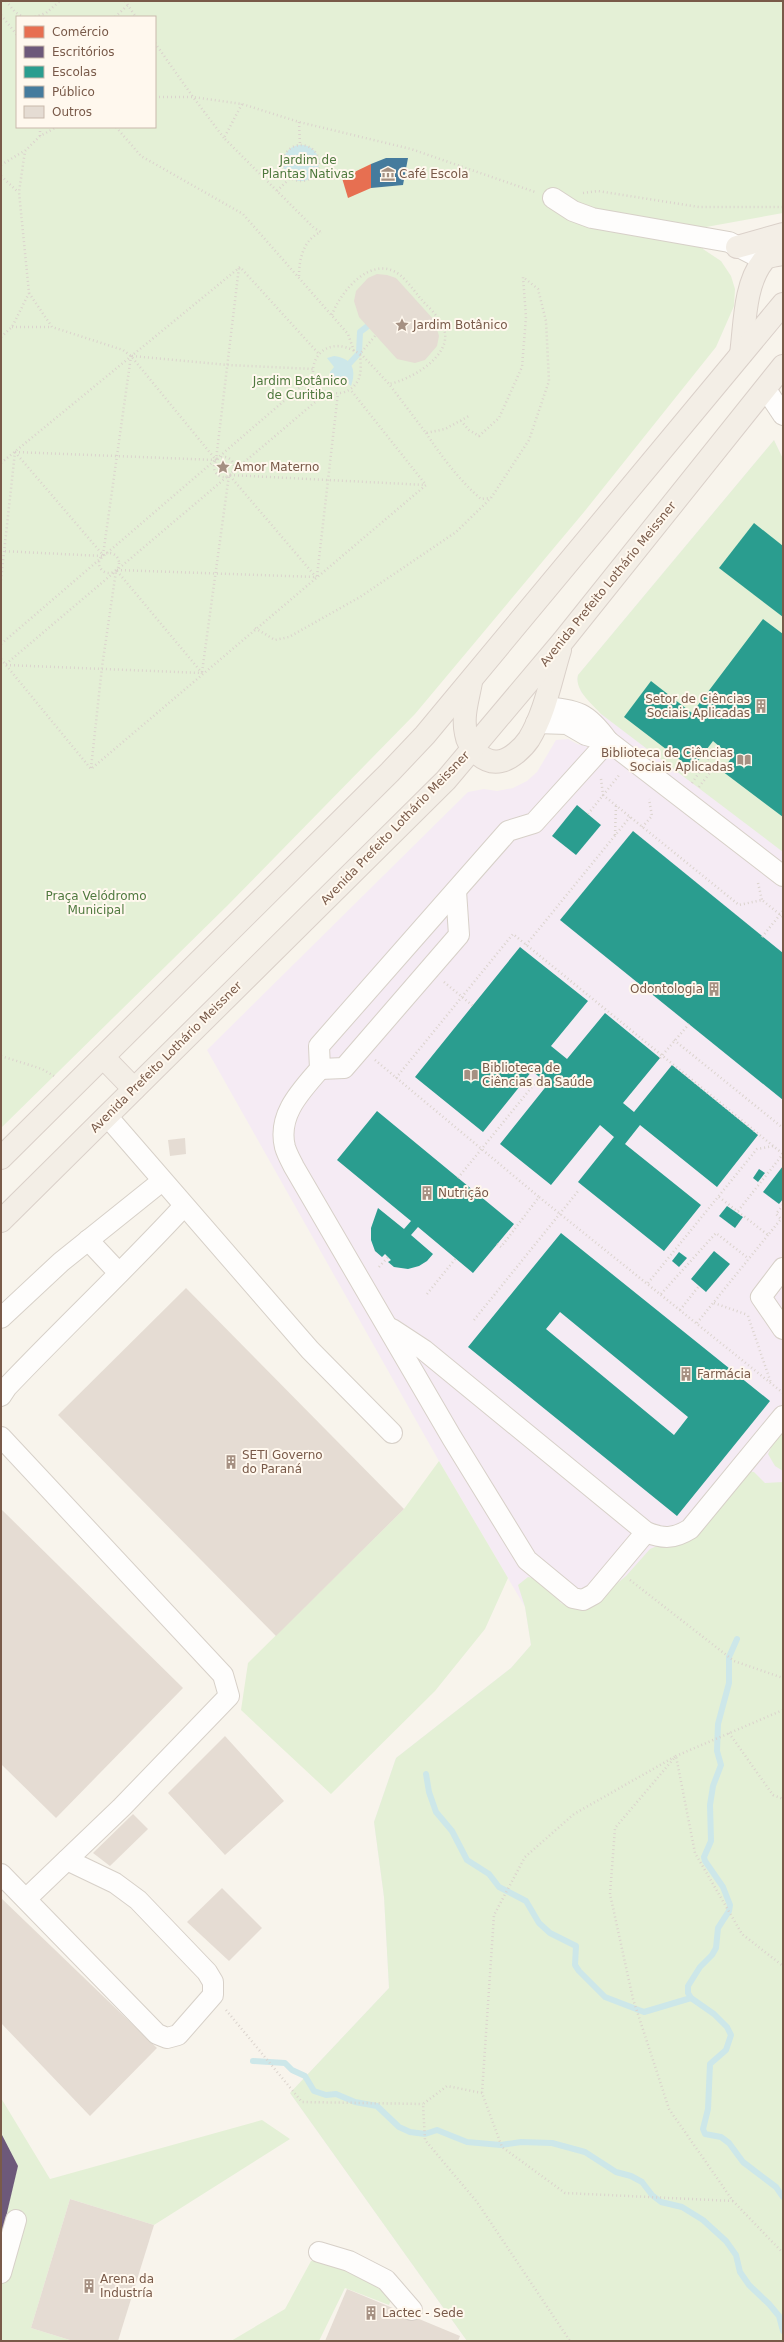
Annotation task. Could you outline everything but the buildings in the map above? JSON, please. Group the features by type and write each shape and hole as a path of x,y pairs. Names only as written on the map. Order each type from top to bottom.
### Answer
{"main road":[{"path":"737,247 783,234"},
{"path":"741,354 748,303 753,281 773,257"},
{"path":"1,1158 390,772 471,681 783,304"},
{"name":"Avenida Prefeito Lothário Meissner","path":"1,1221 436,790 473,749 563,641 783,366"},
{"path":"471,681 464,718 466,735 473,749 484,758 500,762 517,752 529,739 539,715 563,641"},
{"path":"103,1057 134,1089"}],"lane":[{"path":"553,198 573,211 592,218 729,242 737,247 773,257"},
{"path":"765,388 783,415"},
{"path":"539,715 567,724 586,735 608,741 783,876"},
{"path":"608,741 534,823 508,831 319,1046 320,1069 293,1101 284,1122 285,1147 294,1167 389,1327 452,1438 527,1560 573,1598 584,1600 594,1594 646,1532"},
{"path":"320,1069 344,1068 460,935 456,891"},
{"path":"107,1116 310,1350 392,1433"},
{"path":"1,1318 88,1240 162,1181"},
{"path":"3,1388 184,1206"},
{"path":"88,1240 119,1273"},
{"path":"783,1268 761,1297 783,1329"},
{"path":"389,1327 424,1350 646,1532 660,1538 677,1537 690,1529 783,1416"},
{"path":"1,1437 223,1675 229,1696 122,1807 26,1899"},
{"path":"1,1874 157,2034 167,2038 178,2035 213,1995 213,1982 208,1972 138,1900 115,1883 67,1860"},
{"path":"1,2273 16,2220"},
{"path":"320,2252 349,2261 386,2280 412,2310"}],"path":[{"path":"6,1 15,12 21,16"},
{"path":"38,16 46,13 60,1"},
{"path":"125,1 135,16"},
{"path":"116,16 128,5"},
{"path":"1,15 16,34"},
{"path":"156,44 224,138 314,228 321,232 311,236 305,245 298,267 299,277"},
{"path":"156,98 193,97 242,104 299,122 411,149 553,198 598,191 699,207 783,206"},
{"path":"224,138 242,104"},
{"path":"299,122 300,145"},
{"path":"40,128 40,136"},
{"path":"1,164 25,151 40,136 55,128"},
{"path":"117,128 141,156 243,214 348,334 354,350"},
{"path":"300,145 306,146 316,153 319,165 314,176 308,180 296,181 290,178 284,170 283,158 289,149 300,145"},
{"path":"25,151 18,192 29,293 52,326"},
{"path":"1,176 18,192"},
{"path":"277,191 290,178"},
{"path":"240,267 319,354"},
{"path":"1,463 240,267"},
{"path":"240,267 214,469 217,475 223,477 229,476 426,485"},
{"path":"332,315 336,303 359,277 372,270 388,269 399,274 440,319 445,330 444,339 441,348 433,360 408,378 390,384"},
{"path":"255,628 275,640 289,637 360,597 456,532 491,498 530,440 550,381 546,320 538,289 523,277 526,317 522,367 499,418 479,436 469,430 461,421"},
{"path":"1,337 12,327 29,293"},
{"path":"12,327 52,326 123,350 131,356 216,460"},
{"path":"375,336 360,354 361,373 358,380 350,389 338,393 327,392 317,383 313,376 313,369 315,359 319,354 327,347 334,345 342,345 354,350 360,354 390,384 444,460 468,487 481,499 491,498"},
{"path":"131,356 228,365 313,369"},
{"path":"131,356 103,556 99,564 102,570 110,574 116,570 316,577"},
{"path":"1,644 313,376"},
{"path":"350,389 426,485"},
{"path":"6,664 327,392"},
{"path":"316,577 338,393"},
{"path":"426,433 445,429 469,416"},
{"path":"15,452 216,460 225,457 231,460 233,470 229,476 202,673"},
{"path":"1,580 15,452"},
{"path":"15,452 103,556"},
{"path":"229,476 316,577"},
{"path":"91,769 255,628 426,485"},
{"path":"3,551 103,556 109,554 118,558 119,564 116,570 102,667 91,769"},
{"path":"116,570 202,673"},
{"path":"1,659 91,769"},
{"path":"6,664 102,667 202,673"},
{"path":"690,786 718,745"},
{"path":"696,790 726,752"},
{"path":"588,814 624,768"},
{"path":"600,774 603,795 739,905 762,900 782,916"},
{"path":"615,836 616,806"},
{"path":"526,945 630,817"},
{"path":"762,937 782,916 783,911"},
{"path":"396,1078 513,934 783,1154 738,1211"},
{"path":"429,970 473,1006"},
{"path":"660,1058 689,1024"},
{"path":"674,1040 783,1128"},
{"path":"361,1048 539,1197 662,1294 783,1393"},
{"path":"1,1056 42,1068 59,1080"},
{"path":"458,1178 540,1077"},
{"path":"648,1283 757,1149 773,1146"},
{"path":"474,1320 579,1190"},
{"path":"497,1244 501,1247 539,1197"},
{"path":"719,1197 768,1235"},
{"path":"697,1323 781,1219 776,1214 783,1205"},
{"path":"662,1294 716,1233 749,1259"},
{"path":"379,1267 388,1257"},
{"path":"427,1294 456,1258"},
{"path":"680,1310 699,1286"},
{"path":"748,1315 761,1297"},
{"path":"714,1303 748,1315"},
{"path":"748,1315 772,1383"},
{"path":"616,1567 734,1661 783,1678"},
{"path":"733,2201 565,2193 502,2147 482,2093 494,1915 525,1857 574,1814 676,1756 783,1710"},
{"path":"729,1733 773,1795 783,1799"},
{"path":"676,1756 695,1853 742,1934 783,1966"},
{"path":"676,1756 615,1828 610,1894 633,1999 669,2109 733,2201 783,2253"},
{"path":"213,1995 302,2102 423,2104 448,2086 482,2093"},
{"path":"423,2104 425,2140 477,2202 570,2341"}],"shaded area":[{"path":"774,440 783,459 783,2341 467,2341 290,2093 389,1988 384,1897 374,1822 396,1758 511,1668 531,1645 525,1607 439,1461 207,1050 468,792 484,789 497,791 513,788 527,781 537,772 556,740 568,739 579,745 601,714 581,692 577,679 578,675"}],"green space":[{"name":"Jardim Botânico de Curitiba","path":"1,1 783,1 783,213 706,227 703,249 721,261 731,276 735,289 734,306 716,347 584,512 415,714 227,906 1,1128"},
{"path":"774,440 783,459 783,852 601,714 581,691 577,681 578,675"},
{"path":"783,1428 783,1471 775,1466 768,1454 776,1437"},
{"path":"439,1461 508,1578 485,1629 435,1691 331,1794 241,1710 248,1663 404,1509"},
{"path":"746,1471 754,1472 765,1483 783,1482 783,2341 467,2341 290,2093 389,1988 384,1897 374,1822 396,1758 511,1668 531,1645 525,1607 518,1585 528,1577 543,1580 561,1603 577,1610 592,1604 626,1576 650,1549 669,1541"},
{"path":"1,2098 50,2179 262,2120 290,2139 154,2225 70,2199 31,2328 73,2341 1,2341"},
{"path":"326,2259 394,2291 389,2305 345,2288 319,2341 231,2341 285,2309 311,2261"}],"water":[{"path":"305,145 314,150 318,156 318,170 314,176 305,181 297,181 288,176 284,170 283,159 288,150 294,146"},
{"path":"334,356 345,359 352,366 353,380 351,386 342,377 336,380 331,378 330,372 334,367 327,358"}],"waterway":[{"path":"350,363 359,353 360,332 373,322"},
{"path":"737,1639 729,1657 729,1683 718,1724 717,1751 721,1765 713,1786 710,1805 711,1841 704,1857 705,1861 723,1887 730,1905 729,1911 718,1928 716,1948 712,1955 700,1967 688,1986 688,1993 691,1998 714,2014 727,2027 731,2035 726,2050 710,2064 708,2109 703,2129 705,2134 721,2137 729,2143 743,2162 776,2187 783,2197"},
{"path":"426,1774 429,1792 436,1812 452,1831 467,1860 489,1874 499,1887 526,1901 539,1923 550,1933 576,1946 575,1965 605,1997 644,2012 691,1998"},
{"path":"253,2061 285,2063 292,2070 305,2076 314,2091 326,2095 336,2094 355,2102 377,2106 399,2127 410,2132 425,2134 437,2130 467,2142 501,2145 521,2142 552,2143 585,2152 616,2172 631,2176 642,2182 652,2195 661,2202 682,2207 703,2220 726,2241 736,2255 740,2272 749,2285 779,2316 783,2331"}],"place":[{"name":"Café Escola","path":"388,174"},
{"name":"Jardim Botânico","path":"402,325"},
{"name":"Amor Materno","path":"223,467"},
{"name":"Setor de Ciências Sociais Aplicadas","path":"761,706"},
{"name":"Biblioteca de Ciências Sociais Aplicadas","path":"744,760"},
{"name":"Odontologia","path":"714,989"},
{"name":"Biblioteca de Ciências da Saúde","path":"471,1075"},
{"name":"Nutrição","path":"427,1193"},
{"name":"Farmácia","path":"686,1374"},
{"name":"SETI Governo do Paraná","path":"231,1462"},
{"name":"Arena da Industría","path":"89,2286"},
{"name":"Lactec - Sede","path":"371,2313"}],"park label":[{"name":"Jardim de Plantas Nativas","path":"308,167"},
{"name":"Praça Velódromo Municipal","path":"96,903"}]}
